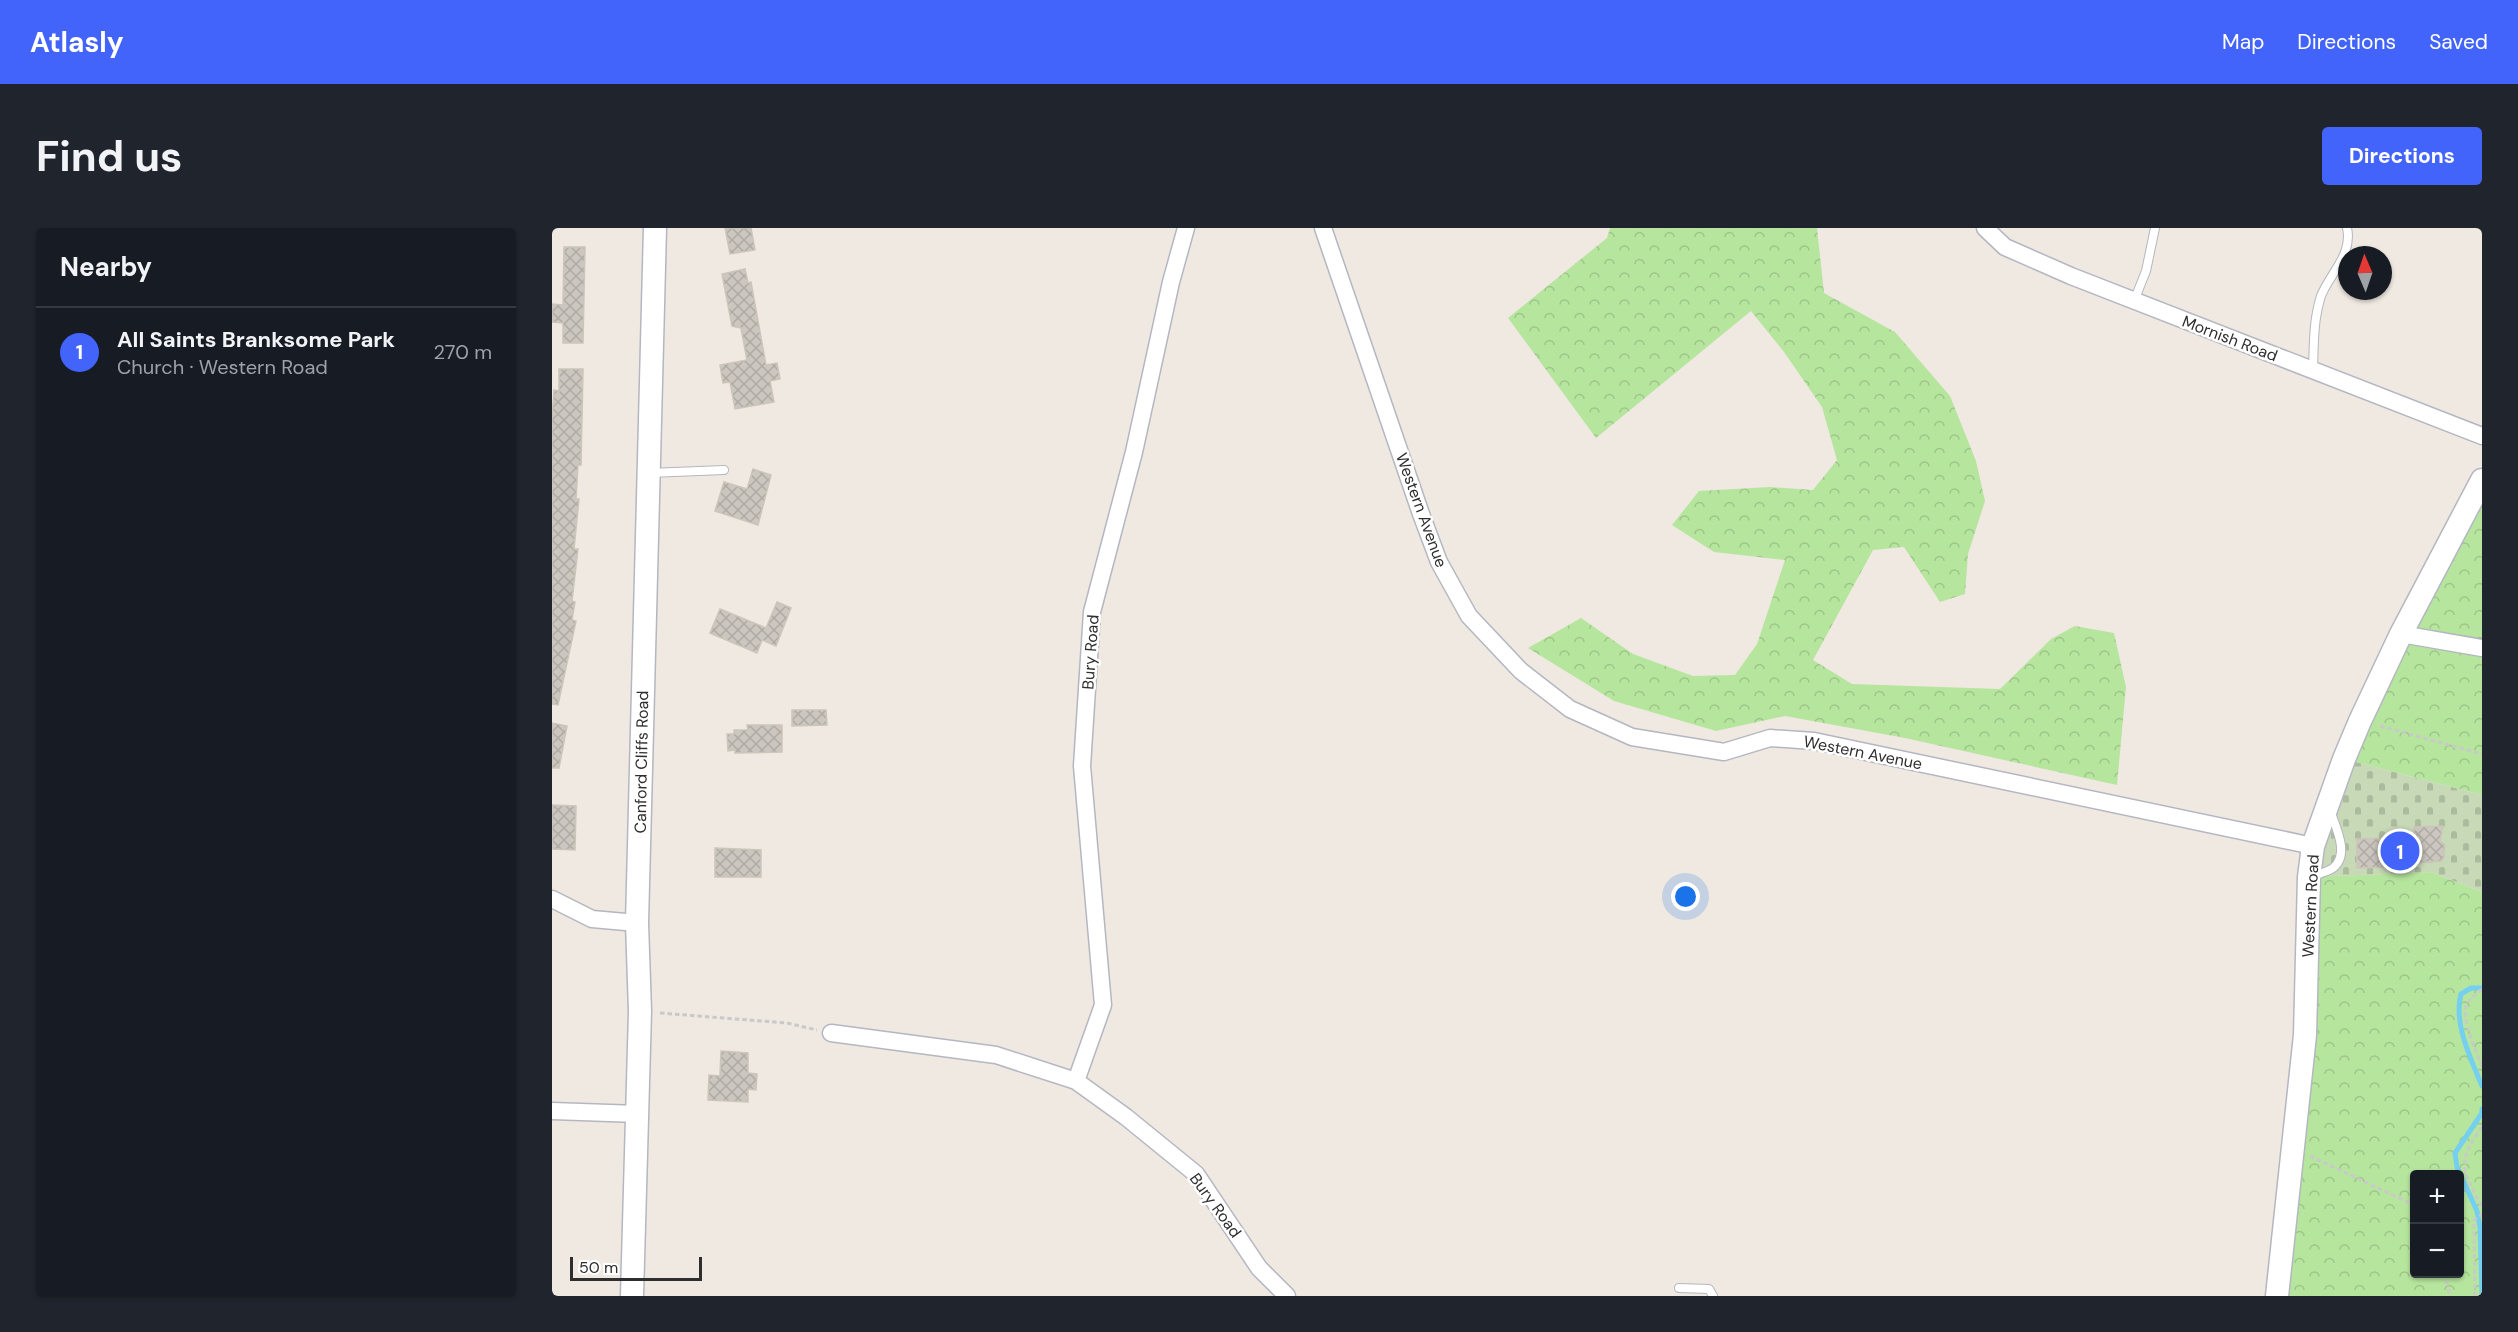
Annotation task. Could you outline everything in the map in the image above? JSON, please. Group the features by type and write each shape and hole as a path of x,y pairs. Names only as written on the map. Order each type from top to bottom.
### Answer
{"street":[{"name":"Canford Cliffs Road","path":"632,1296 640,1011 637,923 655,228"},
{"name":"Bury Road","path":"1076,1081 1103,1005 1082,766 1092,612 1134,452 1171,282 1186,228"},
{"name":"Western Avenue","path":"1323,228 1439,562 1469,616 1521,671 1570,709 1632,737 1674,746 1724,752 1770,738 1814,741 2313,846"},
{"name":"Mornish Road","path":"1985,228 2005,246 2134,301 2482,436"},
{"name":"Western Road","path":"2277,1296 2306,1035 2309,877 2313,846 2360,721 2401,634 2482,480"},
{"path":"2401,634 2482,648"},
{"path":"552,899 592,919 637,923"},
{"name":"Bury Road","path":"831,1033 996,1055 1076,1081 1126,1117 1196,1174 1259,1268 1287,1296"},
{"path":"552,1111 638,1114"}],"lane":[{"path":"2134,301 2146,271 2155,228"},
{"path":"2313,370 2317,312 2322,294 2345,254 2347,228"},
{"path":"648,473 724,470"},
{"path":"2309,877 2333,868 2340,858 2340,840 2328,804"},
{"path":"1679,1288 1709,1289 1713,1296"}],"path":[{"path":"2360,721 2482,754"},
{"path":"2482,989 2468,1003 2465,1011 2470,1038 2482,1066"},
{"path":"640,1011 786,1023 831,1033"},
{"path":"2482,1127 2463,1157 2465,1174 2482,1207"},
{"path":"2293,1148 2410,1203"},
{"path":"2475,1296 2474,1220 2482,1214"},
{"path":"2446,1278 2450,1296"}],"green space":[{"path":"1610,228 1817,228 1824,293 1895,332 1950,396 1976,461 1985,501 1968,554 1965,594 1940,602 1904,547 1873,550 1813,660 1852,684 2000,689 2051,639 2075,626 2114,633 2126,687 2117,785 1905,738 1785,716 1716,731 1614,701 1528,648 1581,618 1633,654 1693,676 1735,675 1757,644 1785,560 1714,552 1672,525 1699,491 1770,487 1813,490 1837,460 1822,407 1784,352 1751,311 1596,438 1508,318 1607,238"},
{"path":"2482,480 2482,795 2344,759"},
{"path":"2344,759 2482,795 2482,892 2431,872 2309,877"},
{"path":"2431,872 2482,892 2482,1296 2277,1296 2309,877"}],"building":[{"path":"725,228 751,228 755,250 730,254"},
{"path":"564,247 585,247 583,343 563,343 563,323 552,322 552,304 563,305"},
{"path":"745,269 748,283 751,282 766,365 777,363 780,379 770,381 774,402 735,409 730,382 723,383 720,365 747,360 741,328 732,326 722,274"},
{"path":"559,369 583,369 581,465 578,465 576,499 579,499 574,549 578,549 572,601 575,602 572,620 576,621 558,705 552,704 552,419 554,390 559,391"},
{"path":"753,469 771,475 758,525 715,511 724,482 747,489"},
{"path":"777,602 791,608 776,646 762,640 757,653 710,633 720,609 766,628"},
{"path":"792,710 826,710 827,725 792,726"},
{"path":"552,723 567,726 559,768 552,768"},
{"path":"747,725 782,725 782,752 735,753 735,750 728,751 727,734 734,734 734,730 748,730"},
{"path":"552,805 576,806 575,850 552,849"},
{"path":"2443,826 2440,841 2444,845 2444,857 2441,861 2416,863 2416,866 2357,868 2357,839 2414,838 2414,827"},
{"path":"715,848 761,850 761,877 715,877"},
{"path":"721,1051 748,1053 748,1073 757,1074 756,1090 748,1089 748,1102 708,1100 709,1075 720,1076"}],"waterway":[{"path":"2482,988 2471,988 2461,994 2459,1005 2464,1041 2482,1086"},
{"path":"2482,1109 2482,1113 2455,1153 2457,1167 2477,1211 2480,1227 2482,1296"}],"place":[{"name":"All Saints Branksome Park","path":"2400,851"}]}
